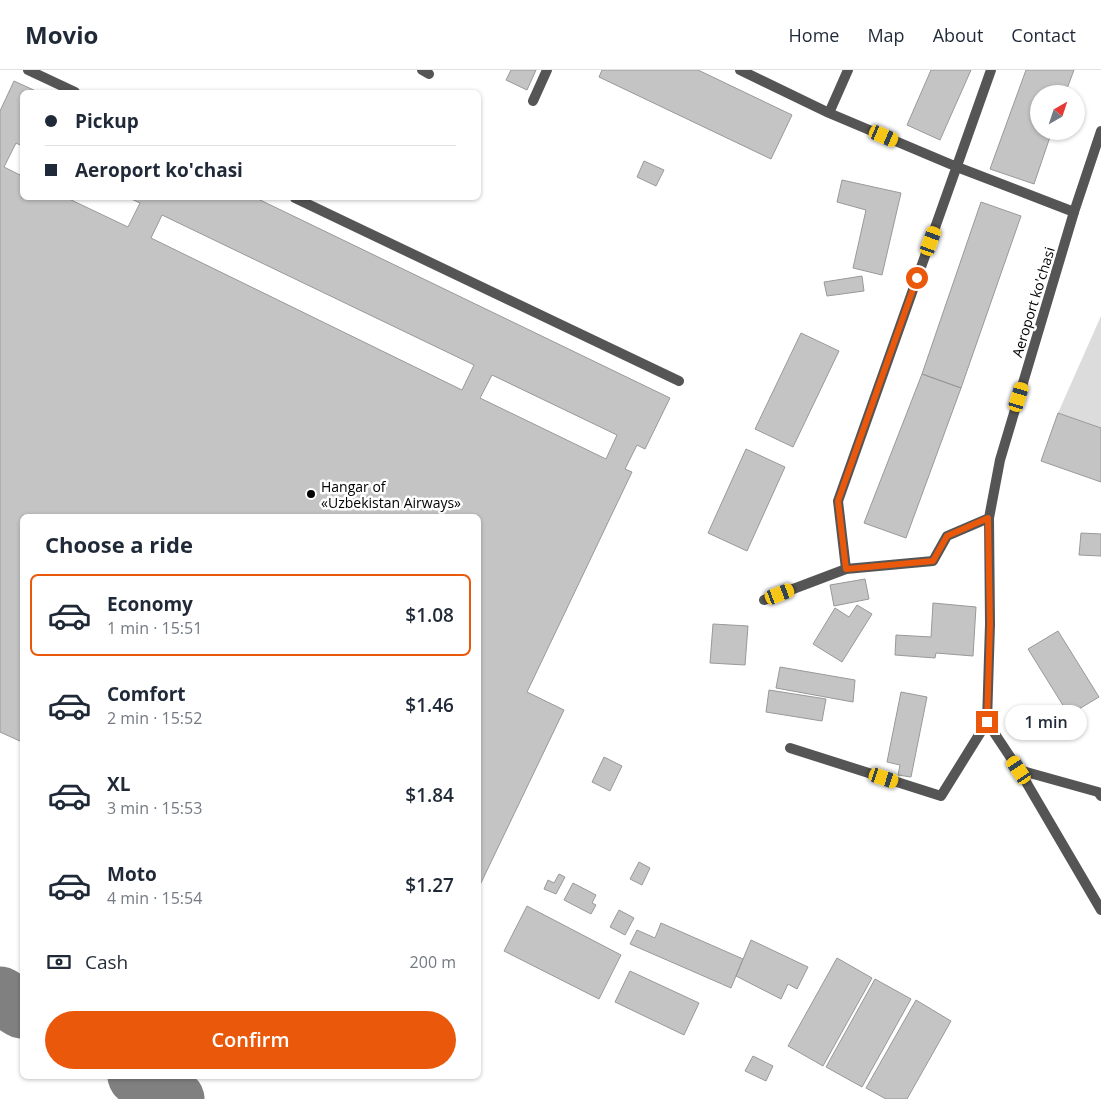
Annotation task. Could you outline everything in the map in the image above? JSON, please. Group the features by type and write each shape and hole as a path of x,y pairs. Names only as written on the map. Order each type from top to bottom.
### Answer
{"street":[{"path":"28,70 71,90"},
{"path":"532,101 548,70"},
{"path":"740,70 829,113 957,167 1074,212"},
{"path":"829,113 848,70"},
{"path":"846,569 838,501 991,70"},
{"name":"Aeroport ko'chasi","path":"987,722 990,624 988,518 1000,460 1074,212 1101,131"},
{"path":"299,200 679,381"},
{"path":"764,600 846,569 933,561 947,536 988,518"},
{"path":"790,748 941,796 987,722 1019,770 1101,910"},
{"path":"1019,770 1098,792 1101,796"}],"shaded area":[{"path":"1101,316 1101,428 1058,413"}],"building":[{"path":"511,70 536,70 527,90 506,80"},
{"path":"602,70 698,70 792,115 771,159 599,77"},
{"path":"931,70 971,70 940,140 907,125"},
{"path":"1026,70 1074,70 1068,85 1030,85 1030,140 1049,140 1034,184 990,169"},
{"name":"Hangar of «Uzbekistan Airways»","path":"14,81 34,90 20,90 20,145 16,143 4,167 20,175 20,200 71,200 128,227 140,203 133,200 260,200 670,398 645,449 637,445 625,469 632,472 527,692 564,710 481,883 481,514 20,514 20,741 0,732 0,111","holes":["162,215 474,365 462,390 151,238","492,375 617,435 606,459 480,398"]},
{"path":"644,161 664,170 656,186 637,177"},
{"path":"842,180 901,193 882,275 853,268 866,210 837,202"},
{"path":"981,202 1021,216 961,388 922,374"},
{"path":"862,276 864,291 827,296 824,282"},
{"path":"801,333 839,351 793,447 755,429"},
{"path":"922,374 961,388 906,538 864,523"},
{"path":"1058,413 1101,428 1101,482 1041,461"},
{"path":"746,449 785,467 747,551 708,533"},
{"path":"1081,533 1101,534 1101,556 1079,555"},
{"path":"865,579 869,599 834,606 830,585"},
{"path":"933,603 976,607 973,656 936,653 935,658 895,655 896,635 931,637"},
{"path":"857,605 872,614 842,662 813,644 835,608 849,617"},
{"path":"713,624 748,626 745,665 710,663"},
{"path":"1058,631 1099,697 1069,715 1028,649"},
{"path":"780,667 855,680 853,702 776,688"},
{"path":"769,690 826,699 822,721 766,712"},
{"path":"901,692 927,697 911,777 898,775 900,765 887,762"},
{"path":"604,757 622,766 610,791 592,782"},
{"path":"639,862 650,868 642,885 630,879"},
{"path":"559,874 565,877 556,894 544,889 548,880 554,883"},
{"path":"573,883 596,895 592,903 596,905 591,914 564,900"},
{"path":"527,906 621,955 599,999 504,951"},
{"path":"619,910 634,918 625,935 610,927"},
{"path":"661,923 743,959 731,988 630,944 637,930 655,938"},
{"path":"751,940 808,967 797,989 788,984 781,999 736,976"},
{"path":"837,958 872,978 823,1066 788,1046"},
{"path":"630,971 699,1003 684,1035 615,1002"},
{"path":"875,979 911,999 862,1087 826,1067"},
{"path":"916,1000 951,1021 907,1099 886,1099 866,1088"},
{"path":"753,1056 773,1066 766,1081 745,1071"}],"taxiway":[{"path":"0,996 20,1008"},
{"path":"142,1079 175,1099"}],"place":[{"name":"Hangar of «Uzbekistan Airways»","path":"311,494"}],"route":[{"path":"917,278 838,501 846,569 933,561 947,536 988,518 990,624 987,722"}]}
